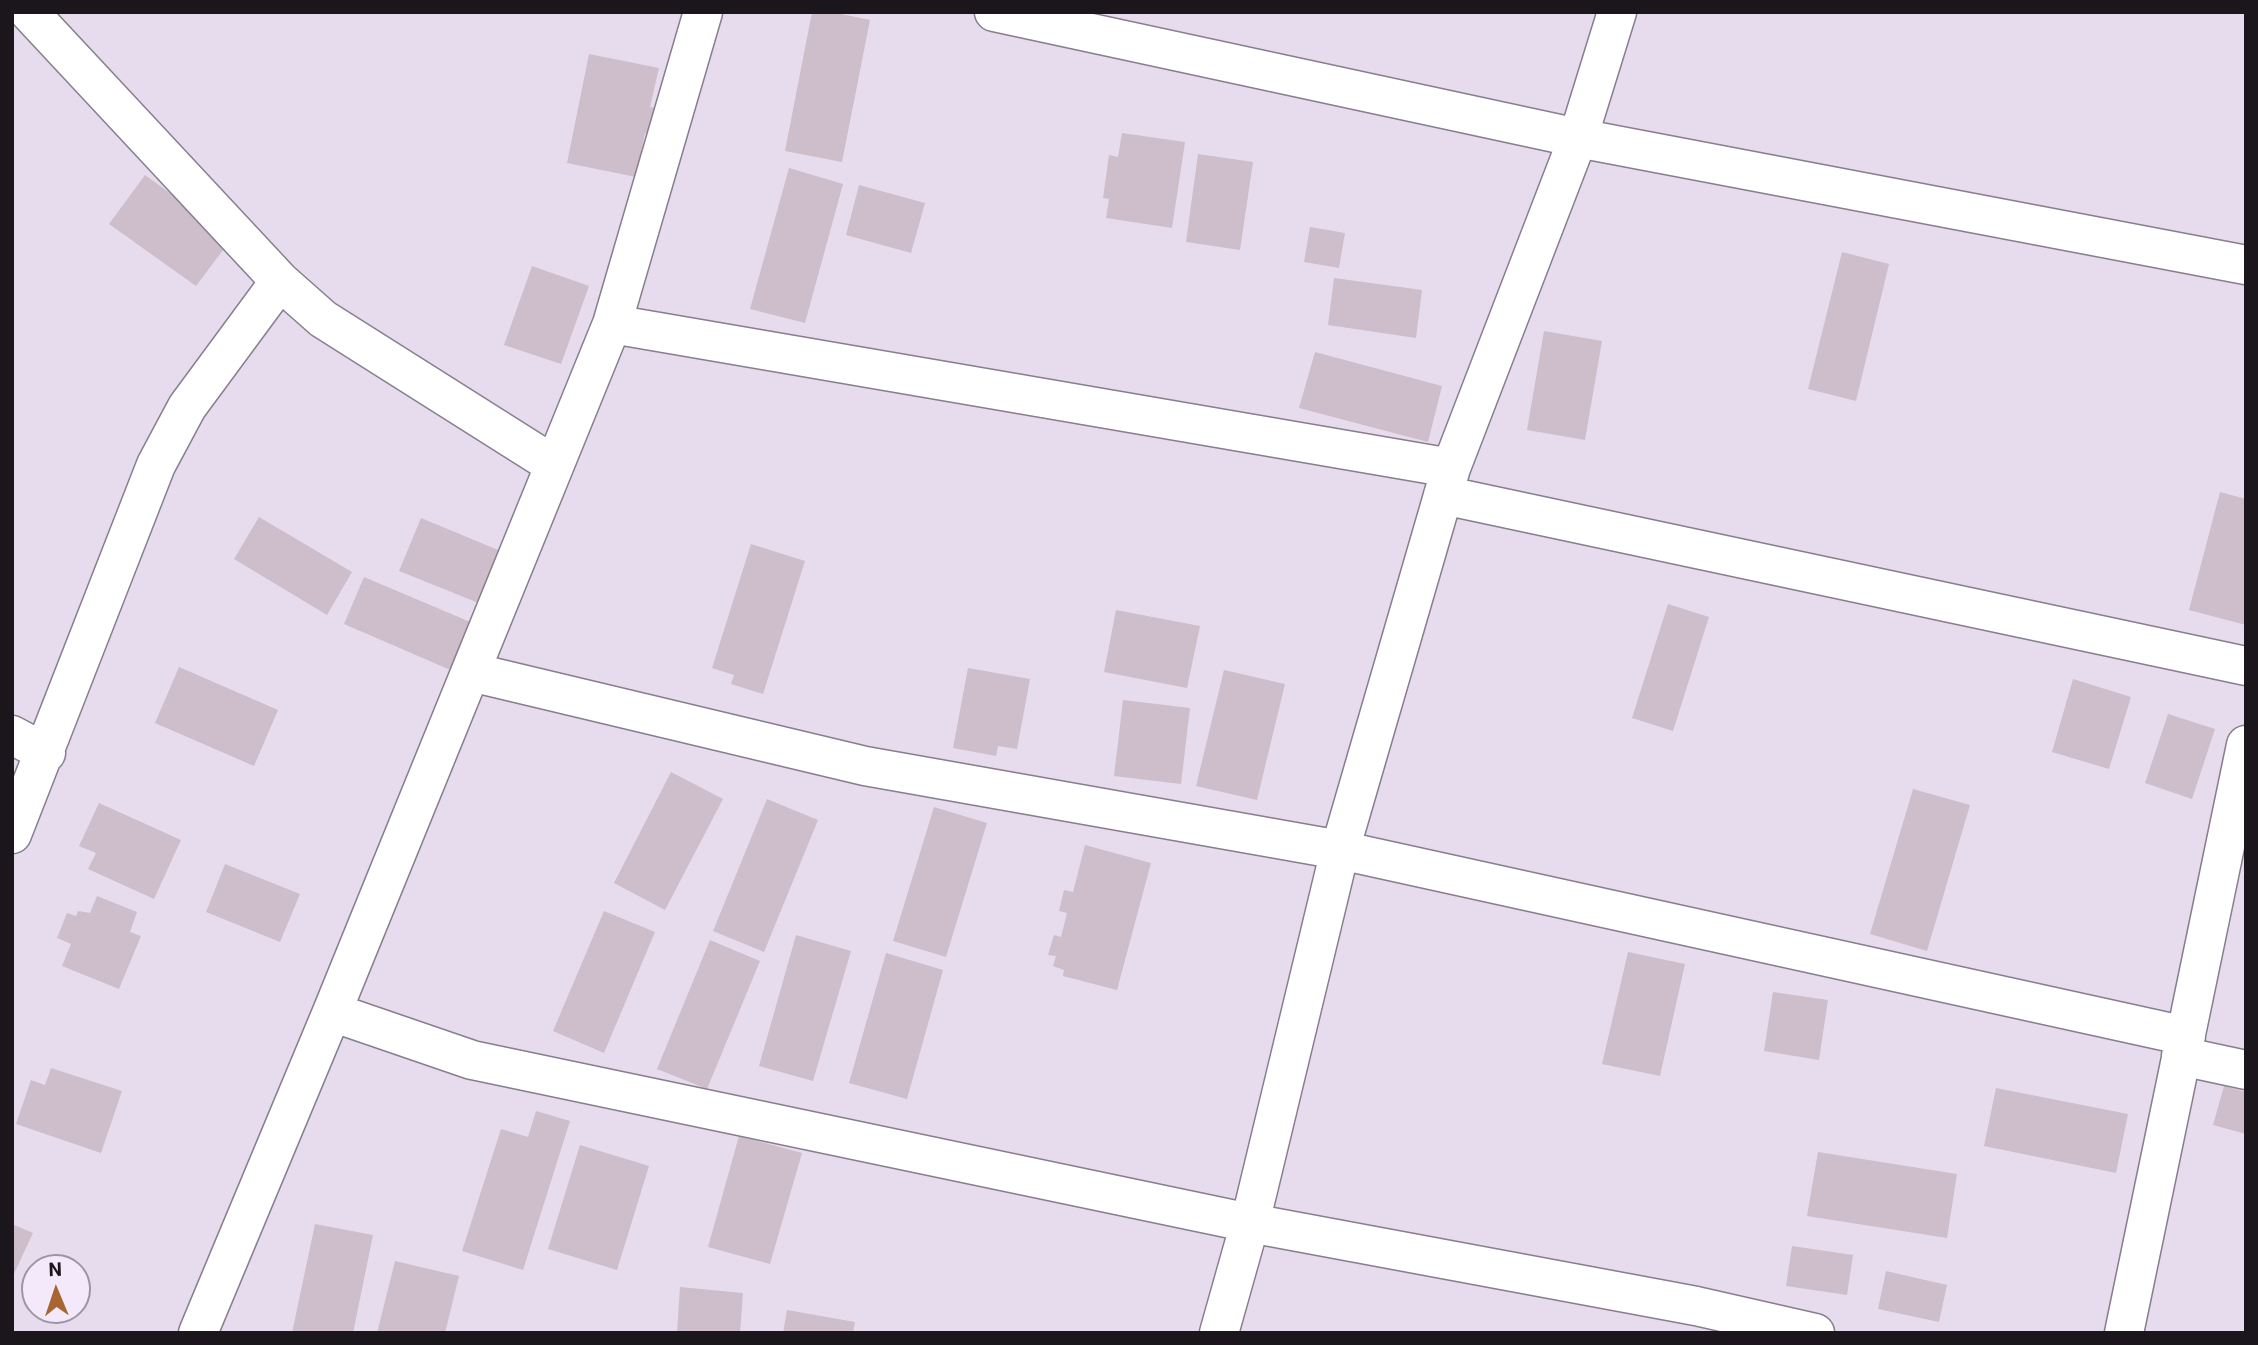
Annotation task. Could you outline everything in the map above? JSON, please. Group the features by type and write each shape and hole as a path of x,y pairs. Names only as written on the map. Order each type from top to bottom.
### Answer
{"street":[{"path":"29,12 281,281 323,319 554,465"},
{"path":"198,1333 332,1012 612,324 703,12"},
{"path":"994,12 1577,138 2246,265"},
{"path":"1219,1333 1250,1223 1340,849 1447,481 1577,138 1617,12"},
{"path":"12,834 46,753 156,465 187,407 281,281"},
{"path":"612,324 1447,481 2246,666"},
{"path":"471,672 865,766 1340,849 2183,1046 2246,1070"},
{"path":"12,735 46,753"},
{"path":"2124,1333 2246,744"},
{"path":"332,1012 472,1060 1250,1223 1682,1303 1815,1333"}],"building":[{"path":"812,12 832,12 870,20 842,162 785,151"},
{"path":"589,54 659,68 650,107 662,109 657,135 645,133 636,177 567,163"},
{"path":"1122,133 1185,142 1172,228 1106,218 1109,199 1103,198 1109,155 1118,157"},
{"path":"1198,154 1253,162 1240,250 1186,242"},
{"path":"789,168 843,184 805,323 750,309"},
{"path":"145,175 232,238 196,286 109,224"},
{"path":"859,185 925,203 911,253 846,235"},
{"path":"1310,227 1345,233 1339,268 1304,262"},
{"path":"1842,252 1889,264 1856,401 1808,389"},
{"path":"532,266 589,286 561,364 504,345"},
{"path":"1334,278 1422,290 1416,338 1328,325"},
{"path":"1544,331 1602,341 1585,440 1527,430"},
{"path":"1315,352 1442,386 1428,442 1299,408"},
{"path":"2220,492 2246,499 2246,625 2189,610"},
{"path":"259,517 352,572 327,615 234,559"},
{"path":"421,518 503,552 481,604 399,571"},
{"path":"751,544 805,561 763,694 731,684 734,675 712,668"},
{"path":"364,577 475,624 455,672 344,624"},
{"path":"1668,604 1709,617 1673,731 1632,718"},
{"path":"1116,610 1200,626 1187,688 1104,672"},
{"path":"179,667 278,710 254,766 155,723"},
{"path":"968,668 1030,679 1017,749 998,746 996,756 953,748"},
{"path":"1224,670 1285,684 1257,800 1196,786"},
{"path":"2073,679 2131,697 2109,769 2052,752"},
{"path":"1123,700 1190,708 1181,784 1114,776"},
{"path":"2168,714 2215,729 2192,799 2145,783"},
{"path":"671,772 723,799 665,910 614,883"},
{"path":"1913,789 1970,805 1927,951 1870,934"},
{"path":"767,799 818,820 764,952 713,931"},
{"path":"99,803 181,840 154,899 88,869 96,853 79,846"},
{"path":"934,807 987,823 946,957 893,941"},
{"path":"1085,845 1151,863 1117,990 1063,976 1064,970 1053,966 1056,956 1048,955 1054,935 1061,937 1067,913 1059,911 1064,890 1073,892"},
{"path":"225,864 300,894 280,942 206,912"},
{"path":"97,896 137,912 130,932 141,936 119,989 62,966 71,944 57,938 67,913 76,916 78,911 90,913"},
{"path":"604,911 655,932 604,1053 553,1031"},
{"path":"796,935 851,951 813,1081 759,1066"},
{"path":"710,940 760,961 707,1089 657,1069"},
{"path":"1628,952 1685,964 1660,1076 1602,1064"},
{"path":"886,953 943,970 907,1099 849,1083"},
{"path":"1773,992 1828,1000 1819,1060 1764,1051"},
{"path":"51,1068 122,1091 101,1153 16,1124 31,1080 45,1085"},
{"path":"2224,1086 2246,1092 2246,1134 2213,1125"},
{"path":"1996,1088 2128,1114 2116,1173 1984,1146"},
{"path":"536,1111 570,1121 523,1270 462,1251 501,1129 528,1137"},
{"path":"739,1136 802,1153 770,1264 708,1247"},
{"path":"580,1145 649,1166 617,1270 548,1249"},
{"path":"1818,1152 1957,1174 1947,1238 1807,1216"},
{"path":"12,1224 33,1233 12,1278"},
{"path":"315,1224 373,1235 353,1333 292,1333"},
{"path":"1792,1246 1853,1255 1847,1295 1786,1286"},
{"path":"395,1261 459,1276 445,1333 377,1333"},
{"path":"1886,1271 1947,1285 1939,1322 1878,1309"},
{"path":"680,1287 743,1293 740,1333 677,1333"},
{"path":"787,1310 855,1322 853,1333 783,1333"}]}
